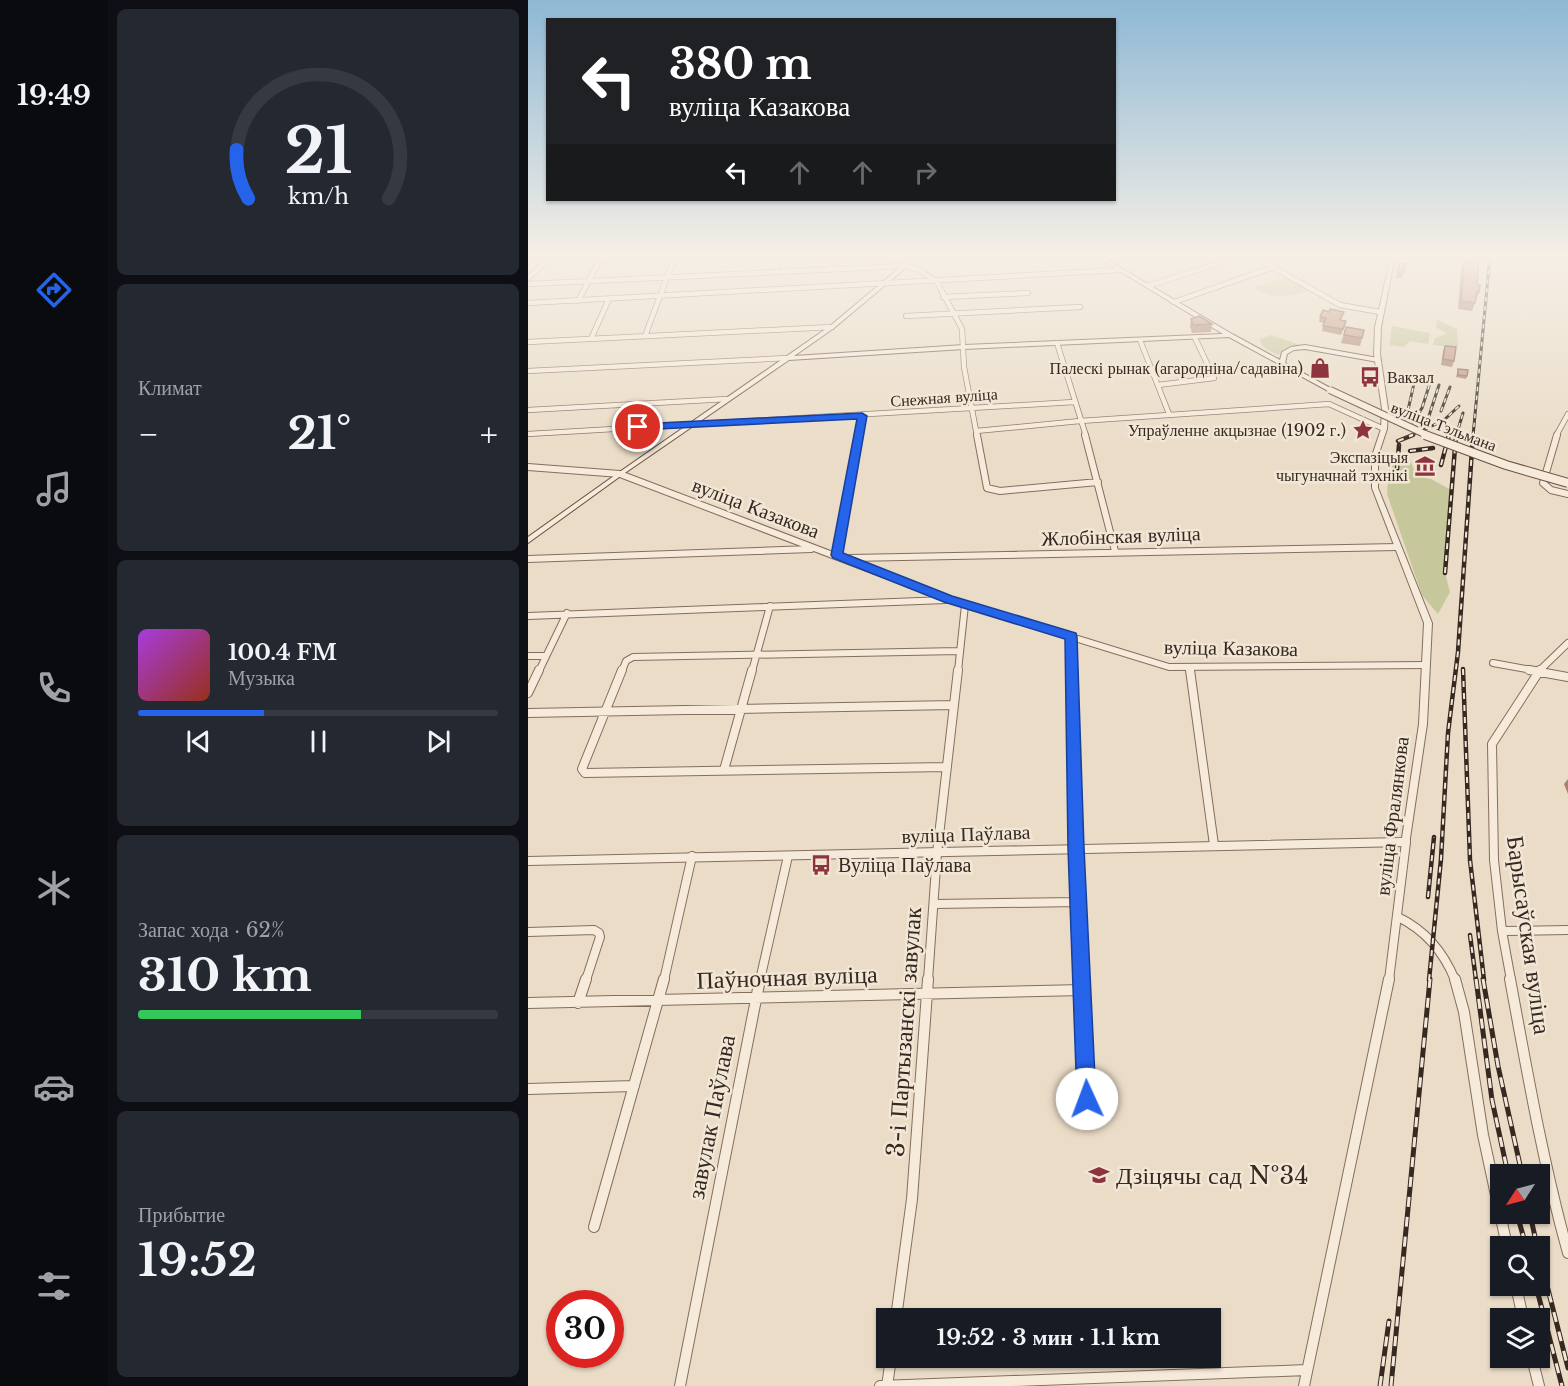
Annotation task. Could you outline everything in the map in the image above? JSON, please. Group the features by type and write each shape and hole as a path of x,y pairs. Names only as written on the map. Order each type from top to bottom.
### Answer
{"main road":[{"path":"528,541 840,321"},
{"name":"вуліца Тэльмана","path":"1205,321 1361,407 1426,436 1515,468 1568,483"},
{"path":"788,358 964,347 1230,336"},
{"path":"1283,365 1284,353 1298,347 1378,360"}],"street":[{"path":"591,339 599,321"},
{"path":"645,336 651,321"},
{"path":"956,321 962,329 964,367 987,488 1000,491 1098,482"},
{"name":"вуліца Фралянкова","path":"1304,1386 1389,985 1422,724 1428,622 1375,488 1375,456 1384,429 1385,409 1376,347 1379,321"},
{"path":"528,342 832,327"},
{"path":"1158,385 1214,378 1195,338"},
{"path":"1140,340 1169,414"},
{"path":"1057,343 1098,482 1115,551"},
{"path":"528,371 788,358"},
{"path":"528,410 727,399"},
{"name":"Снежная вуліца","path":"528,434 1074,402"},
{"path":"976,430 1329,404 1384,429"},
{"path":"1568,414 1554,440 1543,483 1551,490 1568,494"},
{"path":"837,555 862,416"},
{"name":"вуліца Казакова","path":"528,467 620,474 948,599 1169,667 1426,665"},
{"name":"Жлобінская вуліца","path":"845,559 1115,551 1397,547"},
{"path":"528,559 817,549"},
{"path":"528,616 948,599"},
{"name":"3-і Партызанскі завулак","path":"897,1308 912,1199 937,853 965,604"},
{"path":"724,770 770,606"},
{"path":"528,693 567,614"},
{"path":"1071,637 1076,848 1087,1099"},
{"name":"Барысаўская вуліца","path":"1568,643 1538,672 1492,744 1494,860 1502,931 1531,1095 1552,1195 1568,1253"},
{"path":"947,767 585,773 582,769 628,659 959,651"},
{"path":"528,656 545,656"},
{"path":"1493,663 1568,677"},
{"path":"1190,667 1214,845"},
{"path":"528,713 741,707 952,705"},
{"name":"вуліца Паўлава","path":"528,861 1406,842"},
{"path":"594,1227 659,1000 692,856"},
{"name":"завулак Паўлава","path":"680,1386 756,997 788,856"},
{"path":"935,904 1079,902"},
{"path":"1398,917 1408,921 1432,944 1443,957 1457,984 1484,1146 1505,1236"},
{"path":"528,932 594,930 599,933 600,937 578,1003"},
{"path":"1502,931 1568,930"},
{"name":"Паўночная вуліца","path":"528,1004 927,992 1083,990"},
{"path":"528,1089 634,1086"},
{"path":"887,1386 890,1368"},
{"path":"1534,1368 1539,1386"},
{"path":"880,1386 1307,1370"}],"green space":[{"path":"1439,321 1457,329 1458,347 1433,345 1435,338 1446,334 1436,328"},
{"path":"1392,326 1430,333 1428,344 1410,341 1404,347 1390,345"},
{"path":"1271,335 1300,345 1285,349 1278,355 1262,345 1260,339"},
{"path":"1390,458 1411,462 1416,476 1431,479 1451,490 1445,573 1450,592 1438,614 1422,595 1387,494"}],"building":[{"path":"1192,321 1207,321 1212,324 1193,325"},
{"path":"1325,321 1346,321 1343,329 1323,326"},
{"path":"1346,327 1364,330 1362,338 1344,335"},
{"path":"1445,346 1456,347 1454,361 1443,359"},
{"path":"1458,369 1468,370 1467,376 1458,375"}],"railway":[{"path":"1473,436 1484,321"},
{"path":"1406,419 1415,379"},
{"path":"1413,422 1422,408 1430,383"},
{"path":"1428,419 1439,385"},
{"path":"1441,411 1450,387"},
{"path":"1409,436 1443,421 1459,406"},
{"path":"1456,436 1463,413"},
{"path":"1448,436 1450,430"},
{"path":"1398,441 1413,435"},
{"path":"1441,465 1449,435"},
{"path":"1445,573 1456,435"},
{"path":"1429,980 1441,859 1448,733 1458,652 1473,435"},
{"path":"1397,469 1399,445"},
{"path":"1410,451 1433,448"},
{"path":"1463,669 1470,860 1484,980"},
{"path":"1428,897 1434,837"},
{"path":"1470,935 1476,980"},
{"path":"1391,1386 1430,979"},
{"path":"1476,979 1492,1100 1506,1164"},
{"path":"1483,979 1498,1066 1520,1164"},
{"path":"1520,1224 1523,1236"},
{"path":"1532,1224 1535,1236"},
{"path":"1539,1296 1562,1386"},
{"path":"1550,1296 1568,1368"},
{"path":"1380,1386 1389,1321"}],"place":[{"name":"Палескі рынак (агародніна/садавіна)","path":"1320,368"},
{"name":"Вакзал","path":"1370,377"},
{"name":"Упраўленне акцызнае (1902 г.)","path":"1363,430"},
{"name":"Экспазіцыя чыгуначнай тэхнікі","path":"1425,466"},
{"name":"Вуліца Паўлава","path":"821,865"},
{"name":"Дзіцячы сад №34","path":"1099,1175"}],"route":[{"path":"638,427 862,416 837,555 948,599 1071,637 1076,848 1087,1099"}]}
